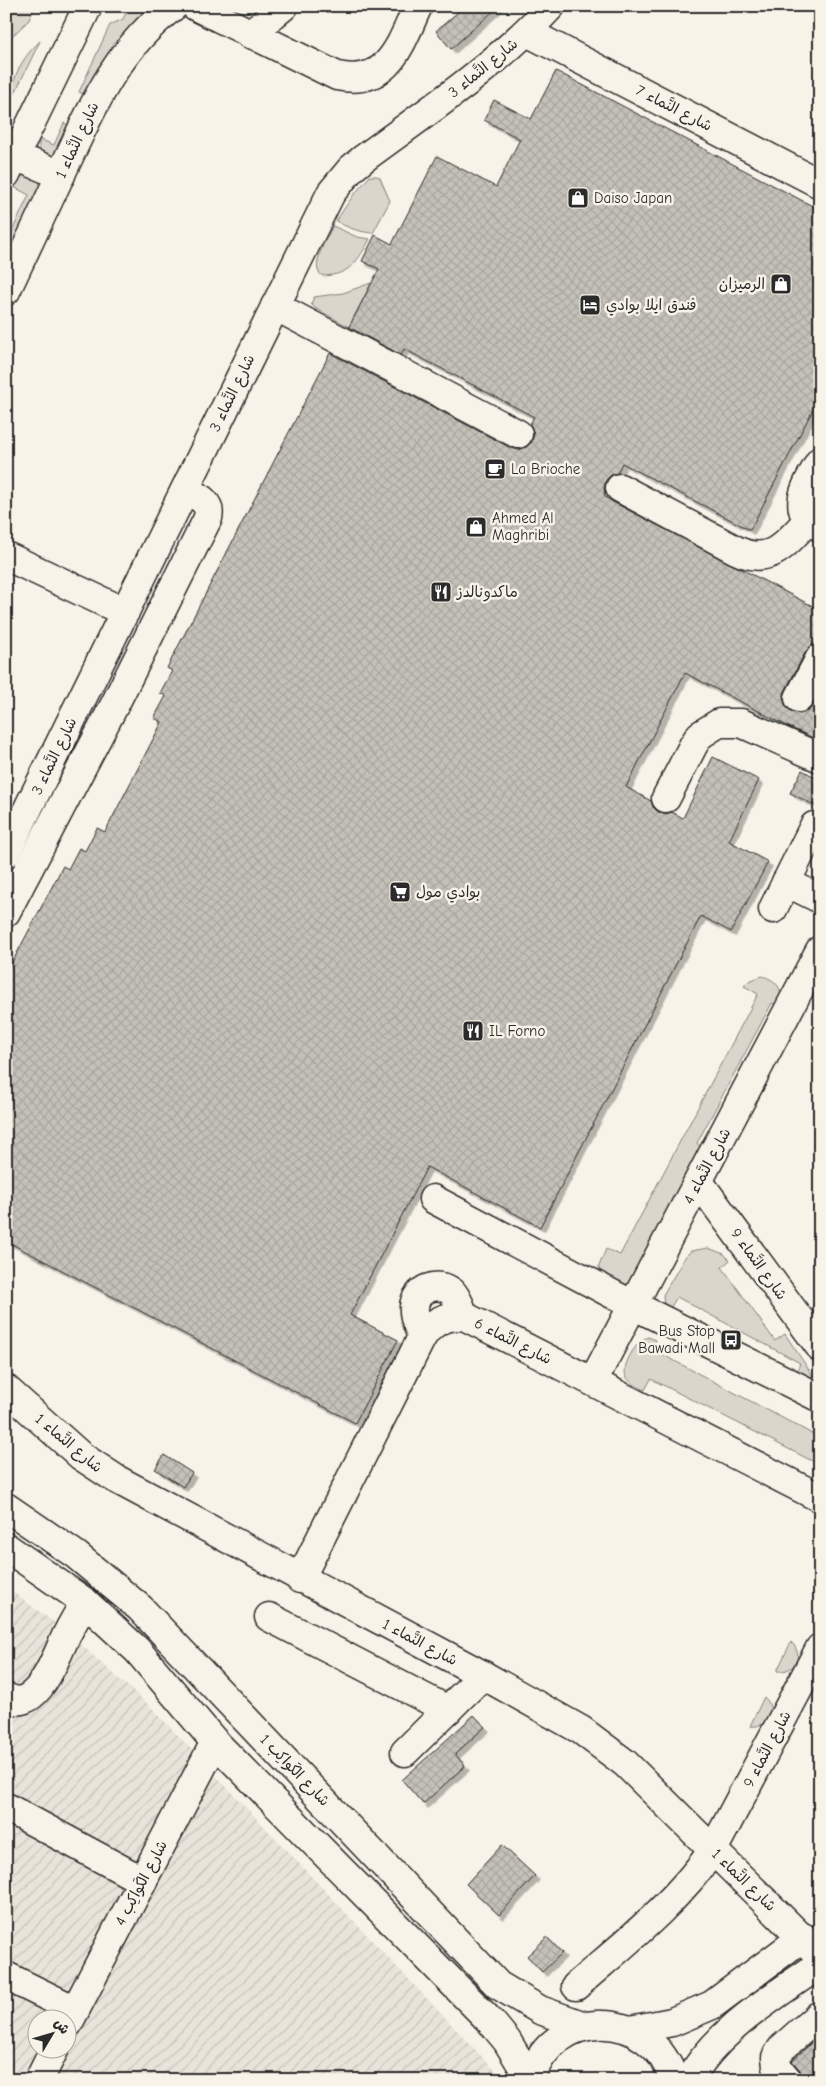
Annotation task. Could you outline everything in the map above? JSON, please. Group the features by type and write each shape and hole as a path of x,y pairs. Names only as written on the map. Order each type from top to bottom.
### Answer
{"street":[{"path":"61,175 11,165 88,6"},
{"name":"شارع النَّماء 1","path":"6,292 93,107 118,62 147,28 174,6"},
{"path":"195,6 337,76 358,78 379,71 394,57 418,6"},
{"path":"250,34 284,6"},
{"name":"شارع النَّماء 3","path":"6,853 13,823 125,612 331,193 340,181 363,159 454,93 527,32 551,6"},
{"name":"شارع النَّماء 7","path":"527,32 816,173"},
{"path":"275,306 518,434"},
{"path":"620,488 736,550 753,556 770,554 814,523 802,507 802,495 820,461"},
{"path":"6,912 114,706 208,518 209,512 205,501 185,490"},
{"path":"6,556 125,612"},
{"path":"799,698 820,658"},
{"path":"666,798 700,735 719,723 742,723 820,758"},
{"path":"773,909 814,826"},
{"path":"786,882 820,899"},
{"name":"شارع النَّماء 4","path":"593,1381 820,950"},
{"name":"شارع النَّماء 9","path":"699,1182 820,1347"},
{"path":"433,1199 633,1305 820,1398"},
{"name":"شارع النَّماء 6","path":"300,1579 426,1330 439,1320 456,1316 464,1316 820,1498"},
{"name":"شارع النَّماء 1","path":"6,1389 65,1442 98,1468 300,1579 483,1675 596,1740 625,1764 811,1946 712,2006 672,2022 630,2030"},
{"name":"شارع الكَواكِب 1","path":"6,1507 76,1555 140,1608 498,1985 540,2010 585,2026"},
{"path":"6,1547 85,1602 137,1650 215,1742 493,2024 511,2047 530,2079"},
{"path":"6,1697 11,1700 28,1698 38,1690 85,1602"},
{"path":"270,1617 448,1710"},
{"name":"شارع النَّماء 9","path":"576,1986 672,1902 713,1850 820,1648"},
{"path":"405,1752 483,1675"},
{"name":"شارع الكَواكِب 4","path":"76,2008 215,1742"},
{"path":"6,1807 143,1881"},
{"path":"689,2080 702,2059 728,2031 820,1964"},
{"path":"6,1976 57,2008"},
{"path":"788,2080 777,2067 776,2056 782,2048 818,2016"},
{"path":"530,2079 538,2060 550,2045 572,2030 585,2026 608,2024 630,2030 650,2042 659,2050 671,2070 674,2080"},
{"path":"40,2079 50,2058"}],"shaded area":[{"path":"6,6 35,6 29,20 6,42"},
{"path":"129,6 154,6 85,95 79,92 110,25 123,19"},
{"path":"40,41 11,101 13,83 19,68"},
{"path":"64,123 70,126 57,155 53,157 39,151 39,139 54,145"},
{"path":"29,173 44,178 6,258 6,244 29,195 14,187 19,178"},
{"path":"370,176 380,178 390,201 373,233 363,232 336,221 352,197"},
{"path":"333,226 357,237 370,239 357,260 347,269 340,273 323,276 317,267 318,260"},
{"path":"371,283 349,327 311,304 314,297 343,293"},
{"path":"762,976 776,983 781,996 780,1007 772,1003 697,1143 703,1151 630,1286 624,1288 599,1272 599,1266 606,1249 620,1255 758,994 744,986 749,981"},
{"path":"708,1248 724,1254 730,1260 722,1267 775,1341 785,1334 817,1382 797,1372 800,1363 677,1297 669,1310 664,1304 663,1295 685,1257 691,1251"},
{"path":"648,1337 656,1340 652,1349 820,1438 820,1465 651,1379 645,1390 632,1383 627,1378 625,1371 628,1360 639,1343"},
{"path":"6,1587 63,1629 150,1706 504,2080 6,2080"},
{"path":"791,1642 797,1652 796,1662 789,1669 777,1671"},
{"path":"764,1697 770,1707 769,1717 761,1724 750,1726"}],"building":[{"path":"465,6 499,6 451,49 436,31"},
{"name":"بوادي مول","path":"556,71 820,210 820,396 750,530 622,463 617,473 611,475 606,480 604,488 605,497 613,502 820,610 820,642 812,645 806,651 783,698 786,707 792,712 800,714 808,711 813,706 820,692 820,741 685,673 626,787 651,801 653,807 658,812 666,814 672,812 683,818 713,757 759,780 729,841 768,862 731,932 701,916 540,1227 427,1167 350,1315 398,1340 355,1423 6,1241 6,974 63,866 68,869 79,848 85,851 97,828 105,832 162,722 154,718 166,696 160,693 172,671 167,668 330,353 511,448 519,450 532,442 534,433 530,424 534,417 404,349 401,355 349,327 379,269 362,261 375,235 392,244 437,156 496,187 520,139 484,120 494,100 531,119"},
{"path":"802,770 820,780 820,808 790,793"},
{"path":"164,1455 192,1473 183,1487 155,1469"},
{"path":"474,1715 485,1727 455,1754 465,1766 423,1804 402,1780"},
{"path":"502,1845 535,1876 499,1915 466,1884"},
{"path":"547,1937 562,1953 542,1972 527,1956"},
{"path":"820,2035 820,2080 803,2080 800,2070 792,2061"}],"place":[{"name":"Daiso Japan","path":"578,198"},
{"name":"الرميزان","path":"781,284"},
{"name":"فندق ايلا بوادي","path":"590,305"},
{"name":"La Brioche","path":"495,469"},
{"name":"Ahmed Al Maghribi","path":"476,527"},
{"name":"ماكدونالدز","path":"441,592"},
{"name":"بوادي مول","path":"400,892"},
{"name":"IL Forno","path":"473,1031"},
{"name":"Bus Stop Bawadi Mall","path":"731,1340"}]}
